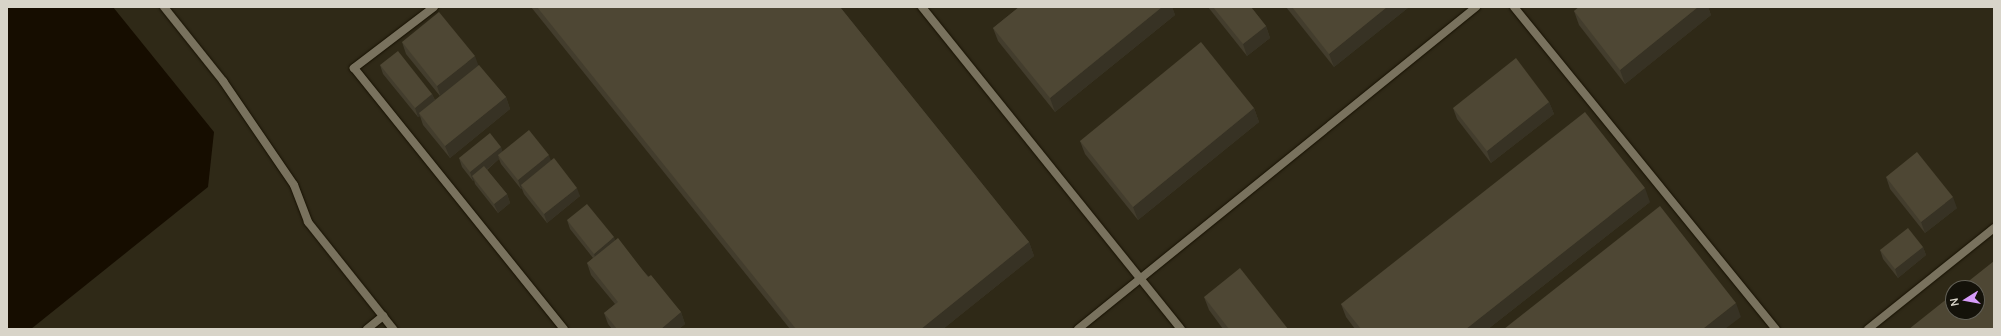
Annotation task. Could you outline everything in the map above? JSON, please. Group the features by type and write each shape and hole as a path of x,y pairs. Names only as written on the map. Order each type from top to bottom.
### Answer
{"lane":[{"path":"164,7 223,81 294,185 308,222 393,329"},
{"path":"434,7 354,68 564,329"},
{"path":"922,7 1181,329"},
{"path":"1078,329 1476,7"},
{"path":"1514,7 1776,329"},
{"path":"1868,329 1994,228"},
{"path":"367,329 383,316"}],"shaded area":[{"path":"7,7 113,7 214,132 208,187 31,329 7,329"}],"building":[{"path":"537,7 840,7 1029,242 921,329 796,329"},
{"path":"1019,7 1162,7 1050,98 993,28"},
{"path":"1213,7 1251,7 1266,26 1243,44"},
{"path":"1292,7 1387,7 1329,54"},
{"path":"1579,7 1698,7 1620,70 1574,11"},
{"path":"439,12 475,56 437,86 402,42"},
{"path":"1201,42 1254,108 1133,207 1080,141"},
{"path":"398,51 432,94 415,108 380,65"},
{"path":"1516,58 1549,102 1487,151 1453,108"},
{"path":"479,65 506,97 445,146 419,113"},
{"path":"1585,112 1645,188 1466,329 1361,329 1341,304"},
{"path":"529,130 549,155 518,180 498,155"},
{"path":"490,133 501,147 470,172 459,158"},
{"path":"1917,152 1953,197 1921,222 1886,177"},
{"path":"554,158 577,188 544,214 521,185"},
{"path":"484,166 507,194 494,204 472,176"},
{"path":"587,204 614,237 594,254 567,220"},
{"path":"1660,206 1736,303 1703,329 1504,329"},
{"path":"1908,228 1923,247 1895,269 1880,250"},
{"path":"618,238 648,277 651,275 681,312 661,329 617,329 604,313 618,302 587,263"},
{"path":"1994,261 1994,329 1909,329 1945,300 1945,320 1985,320 1985,280 1970,280"},
{"path":"1240,268 1288,329 1229,329 1204,297"}]}
